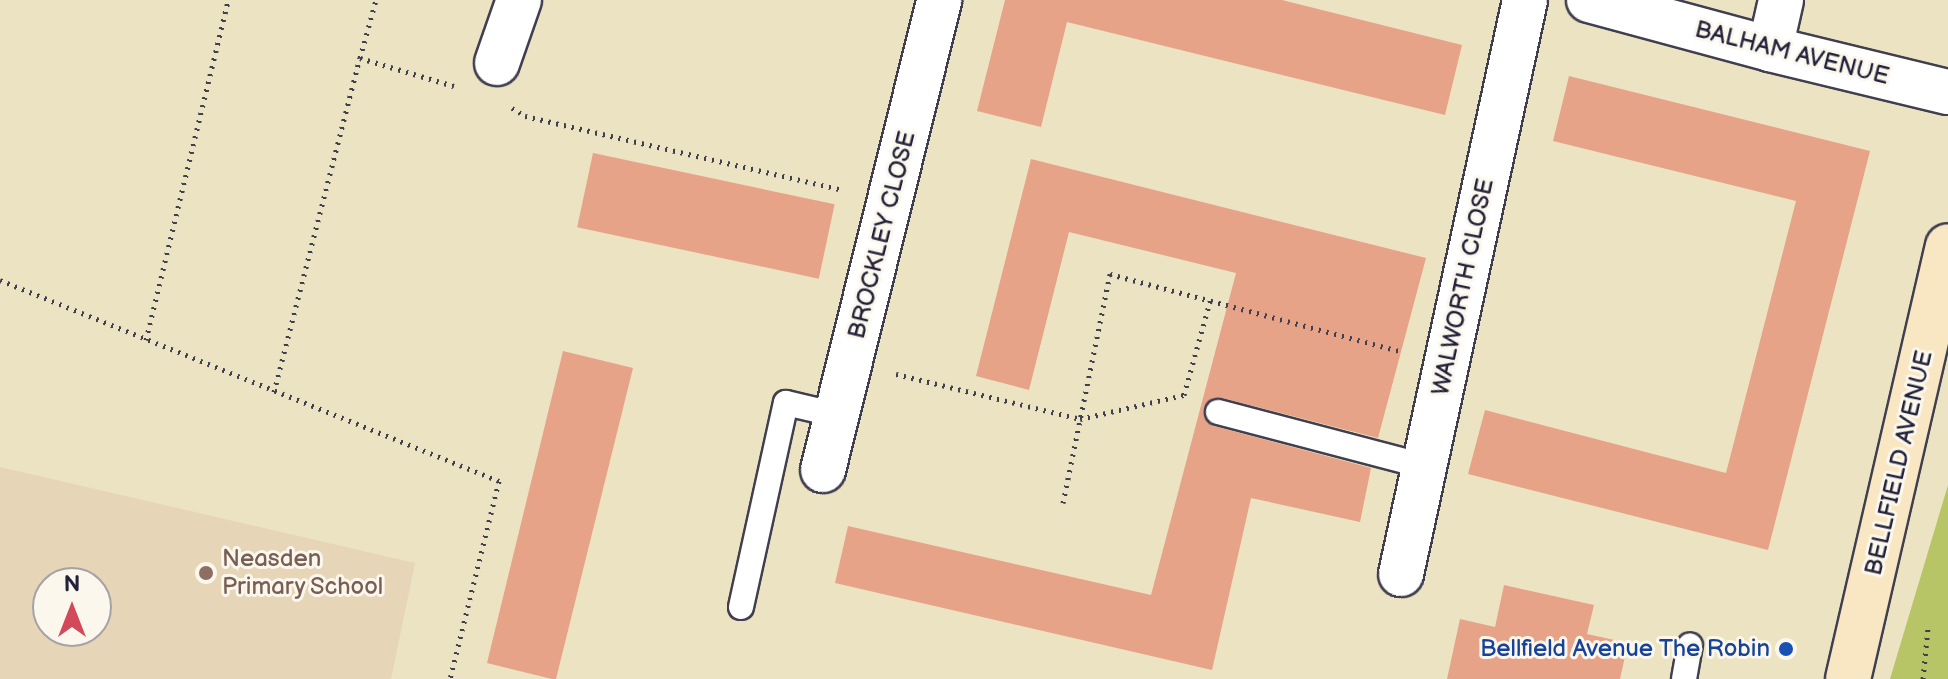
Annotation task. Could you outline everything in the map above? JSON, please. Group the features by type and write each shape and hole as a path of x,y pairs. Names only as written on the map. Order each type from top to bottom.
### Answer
{"street":[{"path":"495,80 519,0"},
{"name":"BROCKLEY CLOSE","path":"823,470 939,0"},
{"name":"WALWORTH CLOSE","path":"1401,574 1525,0"},
{"name":"BALHAM AVENUE","path":"1589,0 1770,49 1948,92"},
{"path":"1770,49 1781,0"},
{"name":"BELLFIELD AVENUE","path":"1848,679 1948,246"}],"lane":[{"path":"741,607 786,403 837,415"},
{"path":"1218,412 1424,466"},
{"path":"1684,679 1690,646"}],"path":[{"path":"146,340 228,0"},
{"path":"274,392 376,0"},
{"path":"360,58 495,80 525,116 891,201"},
{"path":"1063,503 1110,274 1446,363"},
{"path":"0,280 499,481 450,679"},
{"path":"883,371 1080,419 1184,395 1210,301"},
{"path":"1923,679 1928,628"}],"shaded area":[{"name":"Neasden Primary School","path":"0,467 415,563 391,679 0,679"}],"green space":[{"path":"1948,485 1948,679 1890,679"}],"building":[{"path":"1005,0 1282,0 1462,45 1445,115 1067,22 1041,127 977,111"},
{"path":"1569,76 1870,151 1768,550 1468,474 1485,410 1726,473 1796,201 1553,141"},
{"path":"593,153 835,204 819,279 577,227"},
{"path":"1031,159 1426,258 1378,438 1222,398 1213,398 1204,407 1204,417 1214,426 1371,468 1360,522 1251,498 1212,670 835,583 848,526 1151,595 1236,273 1069,232 1029,390 976,376"},
{"path":"563,351 633,368 556,679 552,679 487,663"},
{"path":"1504,585 1594,605 1587,634 1628,643 1620,679 1447,679 1460,619 1495,627"}],"place":[{"name":"Neasden Primary School","path":"206,573"},
{"name":"Bellfield Avenue The Robin","path":"1786,649"}]}
